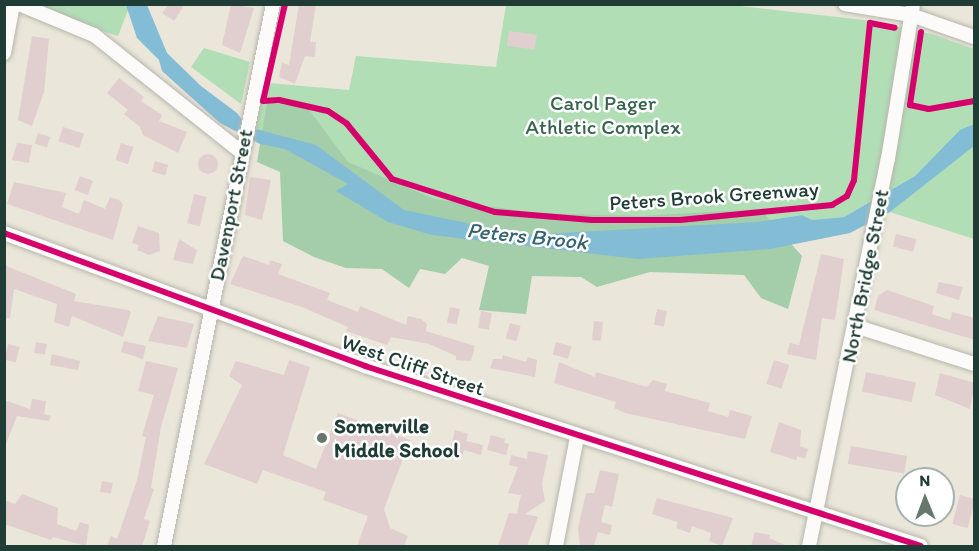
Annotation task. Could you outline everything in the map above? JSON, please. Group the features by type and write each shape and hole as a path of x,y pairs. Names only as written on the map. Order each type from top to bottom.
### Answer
{"street":[{"path":"4,53 13,4"},
{"path":"19,4 94,35 242,146"},
{"name":"Davenport Street","path":"164,546 242,146 273,4"},
{"path":"845,4 912,10 975,37"},
{"name":"North Bridge Street","path":"809,546 888,159 912,10"},
{"name":"West Cliff Street","path":"4,233 210,310 577,437 921,546"},
{"path":"855,326 975,364"},
{"path":"556,546 577,437"}],"green space":[{"path":"14,4 130,5 118,36"},
{"name":"Carol Pager Athletic Complex","path":"506,5 732,5 864,20 932,34 974,49 974,124 960,131 915,176 844,217 812,220 802,215 757,222 525,235 248,127 257,82 349,90 356,56 496,67"},
{"path":"204,48 250,62 241,104 191,67"},
{"path":"267,103 307,107 348,162 434,199 537,213 640,216 760,209 802,256 788,309 761,298 744,275 650,272 597,287 581,277 532,276 526,314 479,310 489,266 462,258 445,274 420,269 409,288 382,269 346,268 314,257 283,241 280,172 257,162"},
{"path":"974,146 974,239 890,212 942,169"}],"water":[{"name":"Peters Brook","path":"126,5 147,5 167,53 201,86 237,113 248,127 316,145 404,210 525,235 757,222 802,215 812,220 844,217 915,176 960,130 974,124 974,146 890,212 850,233 770,249 638,259 432,235 388,222 336,191 348,184 285,149 260,144 220,123 162,71 159,60 137,38"}],"building":[{"path":"169,4 185,4 174,21 162,13"},
{"path":"231,4 254,8 240,53 222,45"},
{"path":"299,4 316,4 310,42 316,42 315,57 305,56 295,84 279,77 282,63 289,65"},
{"path":"509,31 537,35 535,50 507,46"},
{"path":"32,36 49,39 44,92 32,126 18,120"},
{"path":"119,78 144,97 141,101 162,115 159,121 187,132 178,153 143,135 140,127 124,114 128,110 107,93"},
{"path":"63,127 84,134 79,148 58,141"},
{"path":"38,133 50,137 47,147 35,143"},
{"path":"17,143 32,145 29,163 12,160"},
{"path":"121,143 133,147 128,164 115,160"},
{"path":"204,154 212,154 218,160 218,168 212,174 204,174 198,168 198,160"},
{"path":"155,161 168,165 165,176 152,172"},
{"path":"80,176 93,181 88,195 75,190"},
{"path":"250,177 271,180 262,220 245,215"},
{"path":"14,182 66,193 62,207 79,214 84,200 105,209 110,197 119,200 123,204 113,240 7,204"},
{"path":"194,194 207,197 200,226 187,223"},
{"path":"138,226 159,233 160,251 149,255 137,250 139,245 132,243"},
{"path":"896,234 916,239 913,252 893,247"},
{"path":"179,239 197,250 193,264 173,260"},
{"path":"821,254 844,259 835,320 822,318 816,360 787,354 790,343 799,345"},
{"path":"243,256 269,265 270,260 282,264 278,274 330,293 327,300 358,312 360,306 406,325 408,316 421,319 427,324 426,331 475,346 471,361 456,360 456,356 429,344 391,337 387,345 346,331 348,327 302,307 230,284"},
{"path":"4,265 76,294 74,301 128,310 131,312 123,337 72,316 69,327 54,322 57,304 14,289 10,318 4,318"},
{"path":"939,282 963,287 959,300 936,293"},
{"path":"887,290 934,306 932,314 950,320 952,312 975,318 975,340 874,310 878,296"},
{"path":"450,307 460,309 457,325 447,323"},
{"path":"657,309 667,311 664,327 654,325"},
{"path":"481,311 492,313 489,330 478,328"},
{"path":"158,316 194,324 187,348 148,341"},
{"path":"594,321 603,322 601,341 592,340"},
{"path":"510,323 521,326 516,341 506,338"},
{"path":"124,341 146,346 143,359 121,352"},
{"path":"36,342 47,344 45,355 34,353"},
{"path":"556,342 571,346 568,359 553,355"},
{"path":"8,344 20,347 16,362 4,360"},
{"path":"52,354 80,361 78,370 50,365"},
{"path":"503,355 526,362 528,357 537,360 535,377 490,368 493,359 502,359"},
{"path":"289,360 310,367 283,455 316,469 338,413 410,440 384,509 390,528 408,536 404,546 357,546 368,516 323,500 326,492 263,470 257,484 204,464 242,385 229,376 236,361 284,375"},
{"path":"774,360 789,365 781,389 766,384"},
{"path":"146,361 178,368 161,427 151,488 154,489 144,519 150,521 142,546 107,546 111,536 117,539 137,480 146,437 142,436 154,395 138,391"},
{"path":"559,362 595,377 596,372 647,387 653,380 667,384 665,391 710,403 708,411 728,417 730,410 752,416 745,439 625,413 614,408 616,402 554,383"},
{"path":"866,372 916,383 912,402 862,392"},
{"path":"940,373 975,383 970,409 935,395"},
{"path":"32,399 46,401 44,414 51,416 49,421 17,416 4,449 4,400 30,409"},
{"path":"779,422 801,430 800,446 808,449 805,459 797,456 796,460 770,452"},
{"path":"455,430 468,434 466,441 483,445 481,455 464,450 462,458 449,454"},
{"path":"491,435 505,439 504,443 509,444 506,455 487,450"},
{"path":"851,446 907,456 905,467 895,467 895,472 848,464"},
{"path":"528,451 548,455 542,484 545,501 525,514 538,517 527,546 498,546 509,513 517,514 521,495 508,493 518,467 509,465 511,455 527,459"},
{"path":"600,470 619,474 612,507 605,505 601,522 612,525 610,535 598,532 594,546 580,546 578,528 586,493 594,493"},
{"path":"102,481 113,483 111,494 100,492"},
{"path":"22,494 58,508 57,524 76,531 80,522 89,525 86,546 53,537 51,540 4,524 4,500 15,504"},
{"path":"960,495 974,499 968,528 955,525 955,514"},
{"path":"657,498 733,518 722,546 709,541 711,533 692,526 690,533 676,528 678,522 652,514"},
{"path":"755,532 770,535 769,538 787,546 751,546"}],"cycle path":[{"name":"Peters Brook Greenway","path":"285,4 263,101 279,100 328,111 347,124 392,179 495,212 592,220 680,220 832,205 847,196 854,180 870,23 895,28"},
{"path":"921,32 910,105 929,109 974,101"},
{"path":"4,233 365,366 921,546"}],"place":[{"name":"Somerville Middle School","path":"322,438"}]}
